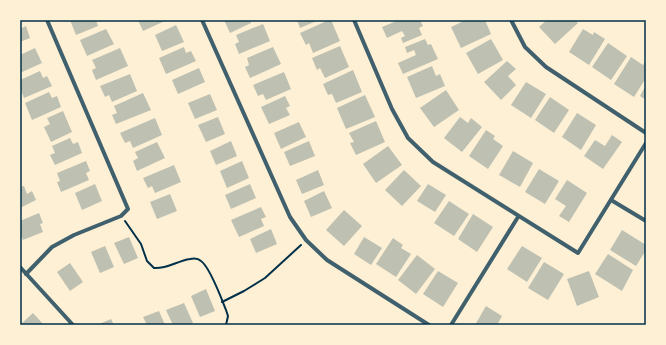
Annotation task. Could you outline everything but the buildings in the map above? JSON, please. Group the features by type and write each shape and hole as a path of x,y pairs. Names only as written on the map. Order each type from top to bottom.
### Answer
{"street":[{"path":"26,274 52,247 74,235 121,216 128,209 47,20"},
{"path":"202,20 290,217 306,240 327,260 429,325"},
{"path":"354,20 392,110 408,138 433,162 518,217 578,253 646,143"},
{"path":"511,20 525,47 546,67 646,133"},
{"path":"611,200 646,221"},
{"path":"451,325 518,217"},
{"path":"20,267 73,325"}],"path":[{"path":"121,216 141,244 147,261 154,268 162,268 190,258 196,258 202,261 207,268 228,316 226,325"},
{"path":"222,302 244,292 265,278 306,240"}]}
